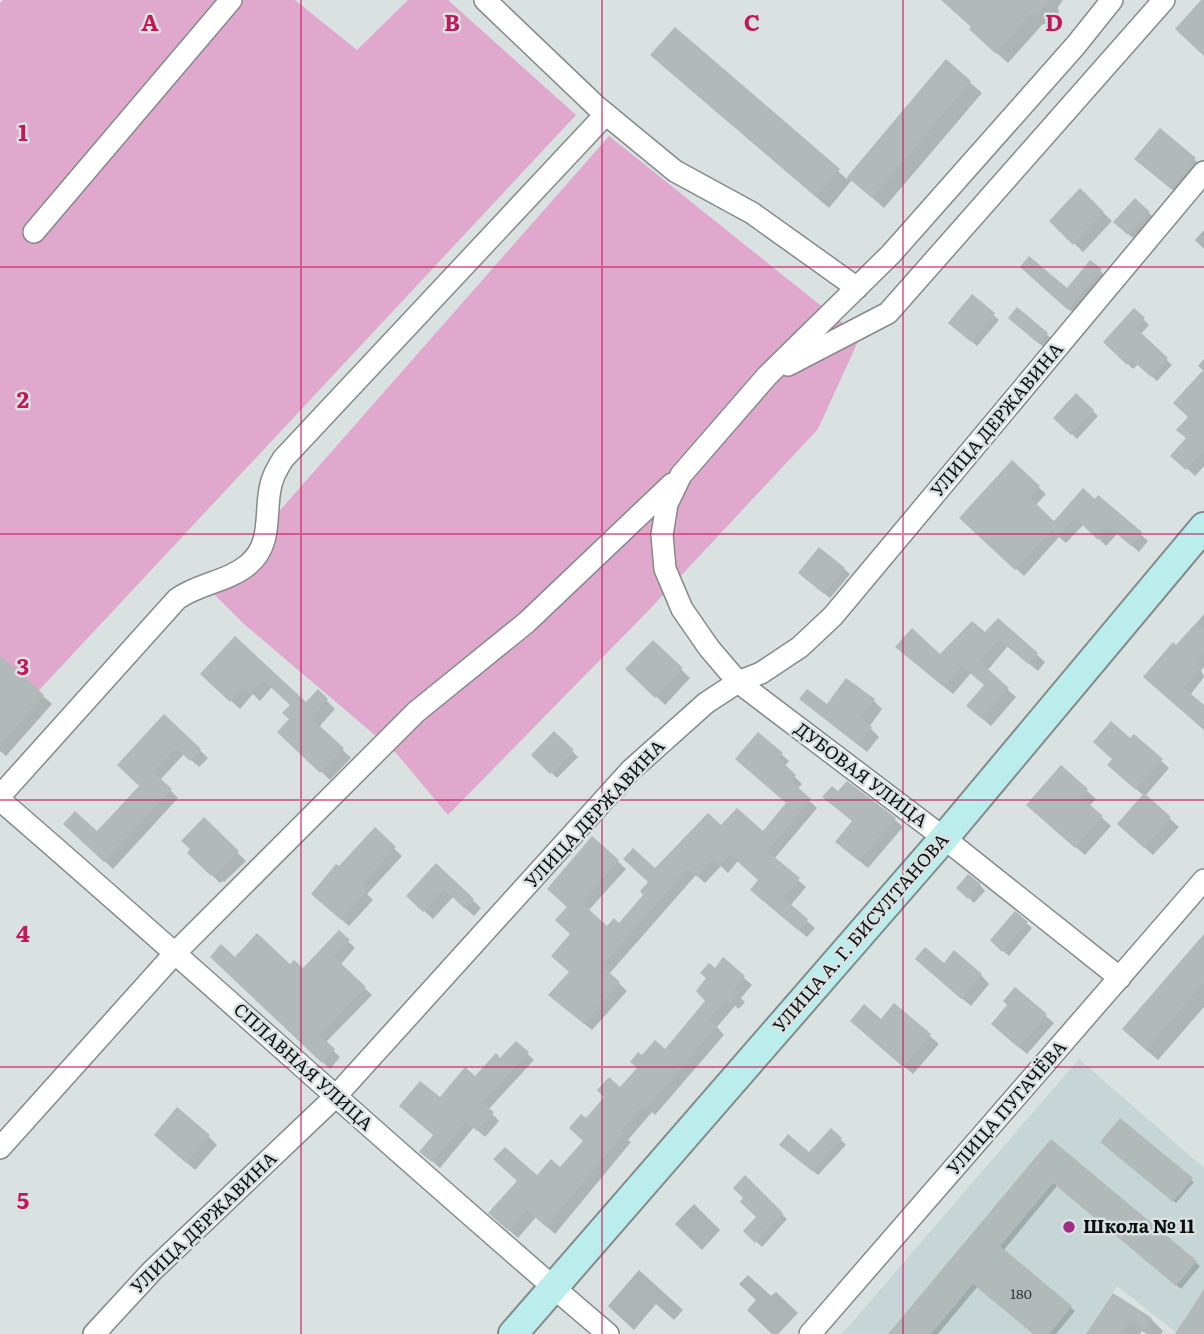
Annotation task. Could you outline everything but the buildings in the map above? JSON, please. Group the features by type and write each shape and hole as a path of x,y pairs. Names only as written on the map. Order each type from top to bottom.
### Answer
{"street":[{"path":"34,232 231,0"},
{"path":"485,0 606,114 675,170 752,212 857,288"},
{"path":"0,1148 176,952 416,712 527,622 681,475 768,376 891,254 1112,0"},
{"path":"768,376 888,313 1164,0"},
{"path":"0,798 177,599 189,590 237,573 261,551 265,541 270,489 274,473 283,459 606,114"},
{"name":"УЛИЦА ДЕРЖАВИНА","path":"94,1334 152,1271 335,1097 631,770 706,703 738,682 761,673 800,647 833,616 1204,172"},
{"name":"ДУБОВАЯ УЛИЦА","path":"681,475 667,504 662,536 664,569 682,609 709,648 738,682 944,838 1120,978"},
{"name":"УЛИЦА А. Г. БИСУЛТАНОВА","path":"513,1334 944,838 1204,527"},
{"name":"СПЛАВНАЯ УЛИЦА","path":"0,798 176,952 335,1097 608,1334"},
{"name":"УЛИЦА ПУГАЧЁВА","path":"810,1334 1204,880"}],"shaded area":[{"path":"3,0 295,0 357,50 408,0 448,0 576,115 0,732 0,3"},
{"path":"609,136 860,337 818,429 648,611 448,815 396,753 244,624 210,590"},
{"name":"Школа № 11","path":"1079,1059 1204,1168 1204,1296 1178,1334 1117,1286 1086,1334 842,1334"}],"place":[{"name":"Школа № 11","path":"1069,1227"}]}
